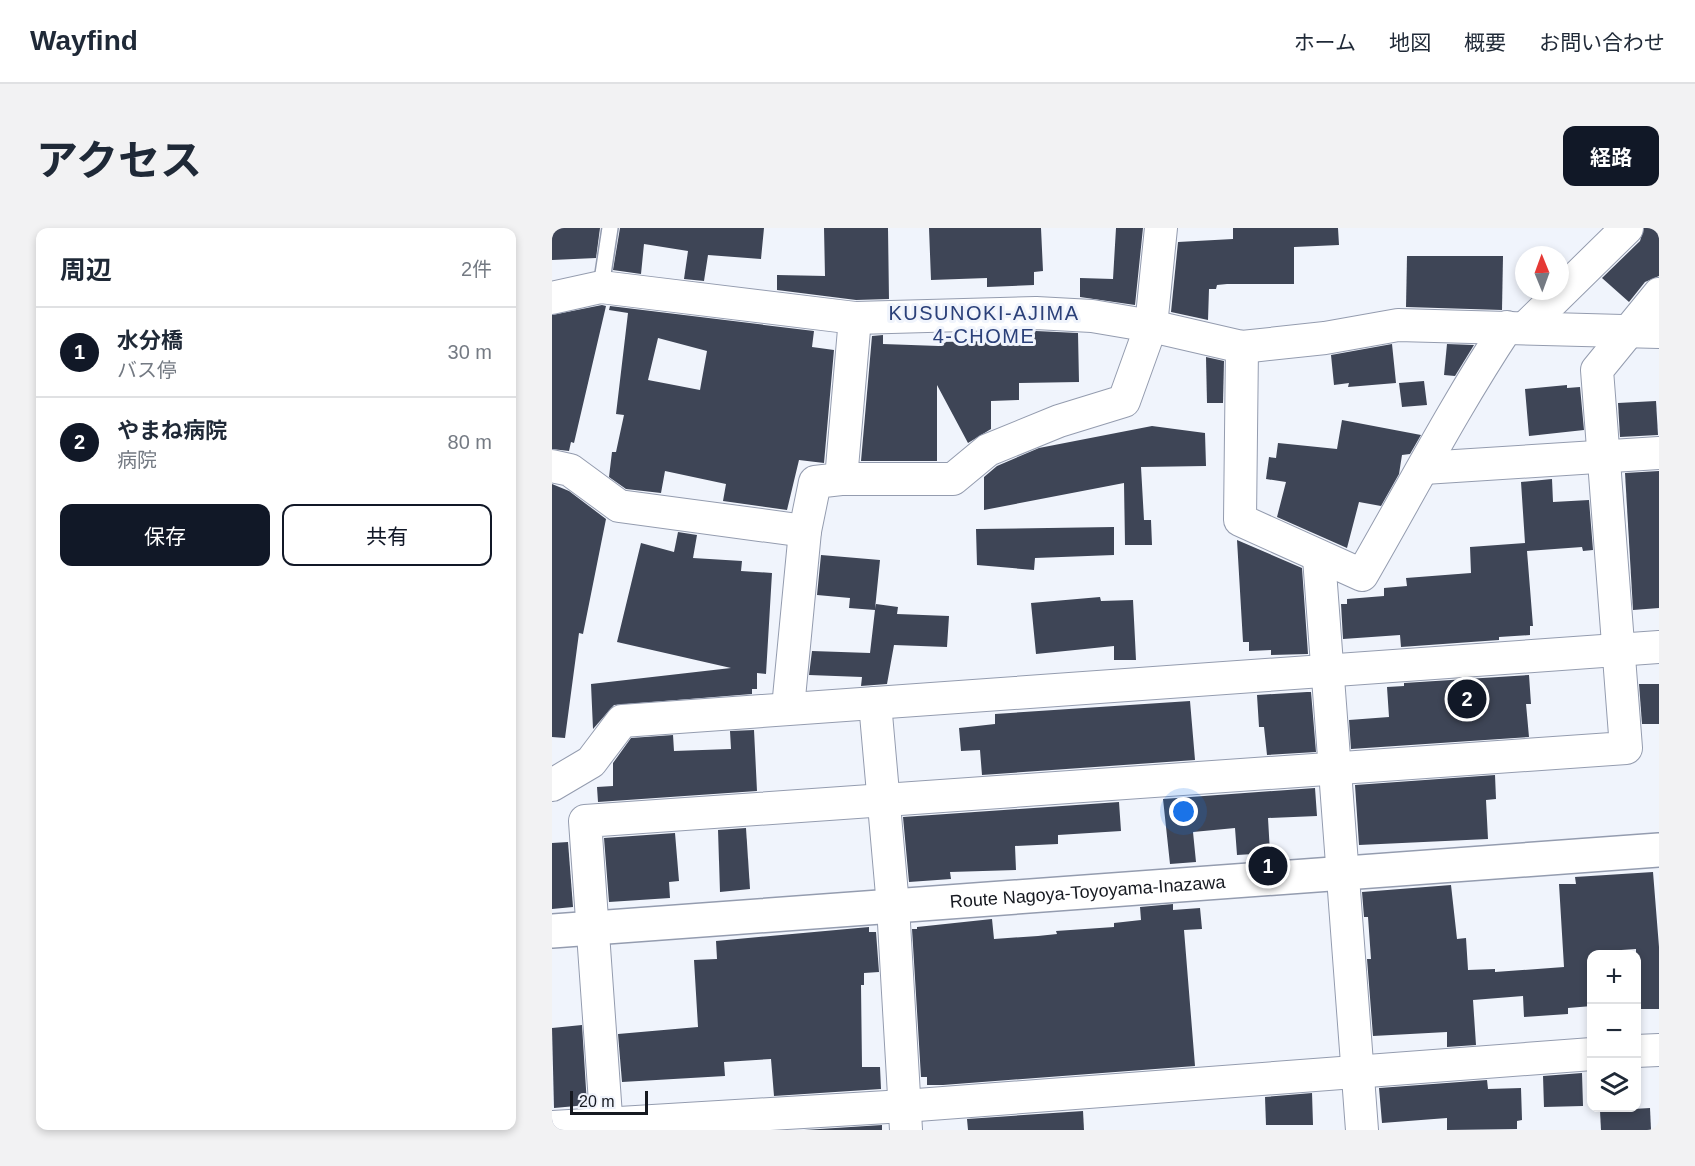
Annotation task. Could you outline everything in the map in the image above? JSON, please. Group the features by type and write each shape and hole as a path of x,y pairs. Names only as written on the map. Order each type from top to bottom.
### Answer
{"main road":[{"name":"Route Nagoya-Toyoyama-Inazawa","path":"552,931 1659,850"}],"street":[{"path":"788,708 805,531 814,482 953,479 988,450 1059,421 1124,401 1151,326 1161,228"},
{"path":"1242,347 1240,520 1319,558 1362,575 1424,468 1460,398 1516,327 1627,228"},
{"path":"552,298 601,287 855,318 1036,313 1092,316 1151,326 1242,347 1325,338 1398,324 1645,332"},
{"path":"607,1126 585,821 1626,748 1597,370 1645,332 1659,294"},
{"path":"841,480 855,318"},
{"path":"1424,468 1659,453"},
{"path":"552,466 570,470 619,506 805,531"},
{"path":"1319,558 1362,1130"},
{"path":"552,785 591,762 621,721 1659,647"},
{"path":"875,704 893,906 905,1118"},
{"path":"1641,1051 1659,1050"},
{"path":"552,1127 905,1118 1359,1070 1587,1054"}],"lane":[{"path":"601,287 610,228"}],"building":[{"path":"552,228 600,228 596,258 552,260"},
{"path":"620,228 764,228 761,259 708,255 704,281 684,279 688,251 644,244 641,274 613,270"},
{"path":"824,228 888,228 889,299 856,300 777,290 777,275 825,276"},
{"path":"929,228 1041,228 1043,271 1034,272 1034,285 987,287 987,278 931,280"},
{"path":"1116,228 1143,228 1135,305 1080,297 1080,278 1113,279"},
{"path":"1233,228 1338,228 1339,245 1294,247 1294,284 1227,284 1217,285 1216,289 1209,289 1208,320 1171,312 1178,242 1233,239"},
{"path":"1644,228 1659,228 1659,276 1645,282 1629,302 1602,278 1640,241"},
{"path":"1407,256 1503,256 1502,310 1406,307"},
{"path":"606,306 574,443 571,442 569,451 552,449 552,315"},
{"path":"610,306 814,331 812,347 834,350 824,463 799,460 787,510 723,501 726,484 665,471 661,493 626,489 609,477 612,452 616,452 624,415 616,414 628,313 609,310","holes":["658,338 707,351 700,390 648,380"]},
{"path":"995,332 1078,333 1079,382 1019,383 1019,400 991,401 991,429 968,443 937,385 937,461 861,461 872,336 883,335 883,344 939,346 939,342 995,341"},
{"path":"1392,344 1396,383 1348,387 1349,383 1334,385 1331,355"},
{"path":"1447,344 1474,345 1455,376 1444,375"},
{"path":"1206,357 1224,361 1223,403 1207,403"},
{"path":"1424,381 1427,405 1402,407 1399,383"},
{"path":"1567,385 1567,388 1580,387 1584,430 1529,436 1525,389"},
{"path":"1656,401 1658,435 1620,437 1618,403"},
{"path":"1342,420 1421,435 1410,454 1402,455 1399,474 1381,506 1359,502 1347,548 1277,517 1286,482 1266,479 1269,457 1276,458 1278,443 1337,449"},
{"path":"1152,426 1205,433 1206,466 1141,467 1144,520 1151,520 1152,545 1125,545 1124,483 984,510 984,477 997,466 1039,448"},
{"path":"1659,471 1659,608 1633,610 1625,473"},
{"path":"1552,479 1553,502 1589,500 1593,550 1583,551 1582,547 1527,551 1533,626 1530,626 1530,635 1499,637 1499,640 1401,647 1400,635 1343,639 1341,604 1347,604 1347,599 1384,596 1384,588 1407,586 1406,578 1471,573 1470,547 1525,543 1521,482"},
{"path":"552,484 569,491 606,519 583,634 579,633 565,738 552,737"},
{"path":"1114,527 1114,555 1035,558 1034,570 977,565 976,529"},
{"path":"678,532 697,535 693,558 742,561 741,571 772,573 766,674 757,673 757,689 752,689 752,694 614,705 593,729 591,684 731,668 617,642 641,543 674,552"},
{"path":"1237,540 1302,568 1308,654 1271,655 1271,650 1249,651 1249,642 1243,642"},
{"path":"821,555 880,560 875,609 876,604 898,607 897,614 949,616 947,647 894,645 887,684 861,686 862,677 809,675 812,651 870,653 875,610 849,608 850,598 817,595"},
{"path":"1100,597 1101,601 1133,600 1136,660 1114,660 1114,646 1036,654 1031,603"},
{"path":"1529,675 1531,704 1526,704 1529,737 1351,749 1349,720 1389,717 1387,687 1404,686 1404,683"},
{"path":"1639,684 1659,684 1659,724 1642,724"},
{"path":"1311,692 1316,752 1267,755 1264,727 1259,727 1257,695"},
{"path":"1190,701 1195,760 982,775 980,750 961,751 959,728 995,724 995,714"},
{"path":"754,730 757,791 598,802 597,787 613,786 613,763 631,738 673,735 674,751 731,749 730,731"},
{"path":"1495,775 1496,799 1486,800 1488,839 1359,845 1355,785"},
{"path":"1315,788 1317,816 1268,818 1270,853 1237,855 1235,828 1193,832 1196,862 1170,864 1163,799"},
{"path":"1119,802 1121,831 1058,835 1058,844 1015,846 1016,870 950,872 951,879 909,882 903,817"},
{"path":"746,828 750,889 720,892 718,830"},
{"path":"675,833 679,881 669,882 670,898 609,902 604,838"},
{"path":"568,842 573,907 552,909 552,843"},
{"path":"1653,872 1659,947 1659,1009 1641,1009 1641,950 1587,950 1587,1006 1568,1008 1568,1014 1524,1017 1523,996 1473,1000 1476,1045 1447,1047 1447,1032 1373,1036 1367,959 1371,959 1368,917 1364,917 1362,892 1451,885 1457,939 1466,938 1468,970 1495,969 1495,972 1564,967 1559,884 1576,884 1575,877"},
{"path":"1173,904 1173,910 1200,908 1202,929 1184,930 1195,1066 943,1085 927,1085 927,1077 921,1077 912,929 992,919 994,939 1038,936 1057,934 1056,931 1114,927 1114,923 1141,920 1140,907"},
{"path":"869,927 869,932 876,932 879,972 864,973 864,985 861,985 862,1067 880,1067 881,1089 774,1096 771,1059 724,1062 725,1076 622,1082 618,1034 698,1027 694,960 717,959 716,941"},
{"path":"582,1025 587,1105 554,1108 552,1028"},
{"path":"1582,1073 1583,1106 1544,1107 1543,1076"},
{"path":"1487,1080 1488,1089 1521,1088 1522,1120 1517,1121 1517,1129 1447,1130 1447,1118 1382,1123 1379,1088"},
{"path":"1312,1093 1313,1125 1266,1125 1265,1097"},
{"path":"1650,1108 1651,1130 1601,1130 1600,1112 1641,1112 1641,1109"},
{"path":"1083,1111 1084,1130 968,1130 967,1119"},
{"path":"882,1125 882,1130 804,1130"}],"place":[{"name":"やまね病院","path":"1467,699"},
{"name":"水分橋","path":"1268,866"}],"district":[{"name":"KUSUNOKI-AJIMA 4-CHOME","path":"984,324"}]}
